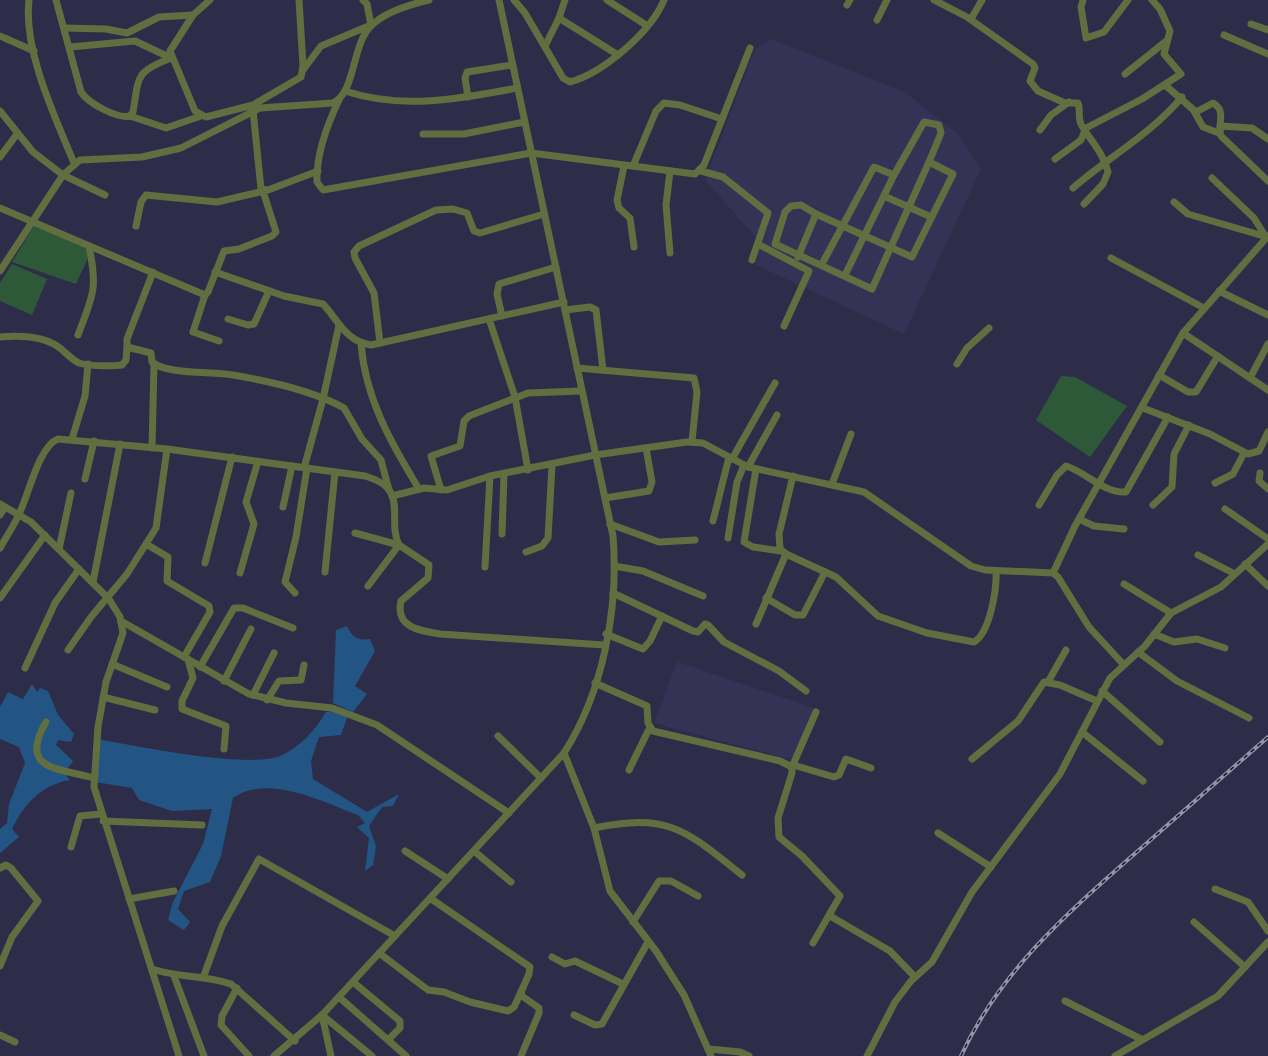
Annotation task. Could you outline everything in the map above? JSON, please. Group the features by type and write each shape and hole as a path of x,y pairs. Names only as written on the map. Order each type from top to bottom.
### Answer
{"street":[{"path":"29,0 28,26 34,51 74,163"},
{"path":"56,0 83,96 120,116 130,116 166,128 201,116 220,115 253,105 297,81 321,46 429,0"},
{"path":"201,116 195,111 171,58 171,48 193,15 210,0"},
{"path":"299,0 303,71"},
{"path":"363,0 367,4 371,25 360,45 345,91 327,128 318,171 318,186 327,190 531,153 690,174 701,171 723,177 768,213 785,212"},
{"path":"278,1055 322,1016 564,753 582,723 604,645 613,593 614,566 610,524 499,0"},
{"path":"514,0 545,46 562,78 570,82 606,65 618,55 646,25 664,0"},
{"path":"545,46 560,18 566,0"},
{"path":"607,0 646,25"},
{"path":"877,21 887,0"},
{"path":"934,0 971,19 1035,66 1030,81 1035,89 1069,102"},
{"path":"971,19 982,0"},
{"path":"1083,0 1080,7 1086,38 1104,32 1128,0"},
{"path":"1055,159 1081,140 1085,129 1179,76 1181,72 1164,54 1169,29 1160,9 1152,0"},
{"path":"64,28 106,28 127,33 159,17 193,15"},
{"path":"560,18 618,55"},
{"path":"1251,24 1268,30"},
{"path":"1224,35 1268,54"},
{"path":"0,36 34,51"},
{"path":"70,47 135,41 171,58"},
{"path":"1125,74 1165,42"},
{"path":"701,171 750,48"},
{"path":"130,116 142,73 149,67 171,58"},
{"path":"468,97 465,78 467,72 512,65"},
{"path":"1166,85 1182,97 1194,111 1203,127 1252,128 1268,139"},
{"path":"345,91 368,98 390,101 435,101 517,88"},
{"path":"1073,188 1105,161 1155,127 1182,97"},
{"path":"0,271 63,175 74,163 90,158 142,157 173,151 253,110 339,100"},
{"path":"1040,130 1051,115 1069,102 1076,101 1079,105 1080,123 1105,161 1108,172 1084,204"},
{"path":"633,166 656,111 664,103 680,105 722,119"},
{"path":"1194,111 1216,104 1222,112 1220,129 1226,143 1268,181"},
{"path":"219,341 193,332 205,294 208,292 215,272 227,249 239,249 274,234 276,227 259,181 253,110"},
{"path":"0,111 30,150 63,175 105,195"},
{"path":"423,134 464,134 524,122"},
{"path":"845,276 864,236 894,175 924,122 939,125 941,133 929,162 908,206 890,248 872,289 845,276 822,264 798,257 775,244 785,212 791,206 801,205 816,214 843,226 864,236 890,248 912,257 953,174 929,162"},
{"path":"0,157 17,134"},
{"path":"624,166 617,205 630,218 634,247"},
{"path":"822,264 843,226 857,193 874,167 894,175"},
{"path":"136,226 141,202 146,195 217,202 263,191 318,171"},
{"path":"670,171 666,205 670,253"},
{"path":"1212,178 1254,218 1266,236"},
{"path":"884,196 931,217"},
{"path":"1174,202 1188,214 1266,236"},
{"path":"0,208 205,294"},
{"path":"380,343 374,293 355,258 354,252 359,246 441,209 453,208 467,213 474,231 480,233 544,214"},
{"path":"752,260 768,213"},
{"path":"798,257 816,214"},
{"path":"1053,573 1079,519 1183,333 1266,236"},
{"path":"758,244 809,271 784,326"},
{"path":"1260,245 1268,248"},
{"path":"78,335 95,289 96,277 89,246"},
{"path":"1111,258 1204,308"},
{"path":"502,316 497,294 499,284 556,267"},
{"path":"0,337 25,336 49,342 58,346 78,363 123,365 126,360 127,339 153,272"},
{"path":"215,272 269,291 323,304 349,337 361,344 380,343 564,302"},
{"path":"228,319 248,325 254,324 269,291"},
{"path":"1219,291 1268,315"},
{"path":"565,310 590,307 596,310 603,370"},
{"path":"489,319 515,397 528,470"},
{"path":"295,594 285,582 296,537 306,468 339,325"},
{"path":"957,364 967,348 989,328"},
{"path":"1183,333 1268,390"},
{"path":"361,344 366,381 378,416 419,489"},
{"path":"1250,378 1268,344"},
{"path":"127,347 152,353 154,364 152,448"},
{"path":"1159,375 1188,392 1196,392 1218,356"},
{"path":"72,439 85,396 88,364"},
{"path":"154,364 185,373 202,372 251,378 323,399 346,409 362,439 381,460 391,493 399,545 368,586"},
{"path":"578,369 693,378 697,392 692,441"},
{"path":"713,521 730,458 775,383"},
{"path":"441,490 432,456 460,446 464,421 469,416 515,397 541,391 581,391"},
{"path":"1143,408 1189,425 1245,453 1259,452 1268,432"},
{"path":"728,538 737,482 749,467 777,415"},
{"path":"1039,505 1057,475 1066,466 1099,484 1118,492 1126,492 1168,417"},
{"path":"1153,505 1172,487 1174,456 1189,425"},
{"path":"832,483 851,434"},
{"path":"0,548 19,514 48,446 58,439 258,460 374,478 391,493 419,489 441,490 490,476 596,455 692,441 703,443 749,467 832,483 864,492 965,562 996,571 1053,573 1058,577 1092,631 1123,664"},
{"path":"86,479 94,441"},
{"path":"93,582 120,444"},
{"path":"604,498 646,492 651,489 646,448"},
{"path":"68,650 91,617 109,599 158,523 167,449"},
{"path":"1215,483 1233,474 1245,453"},
{"path":"206,563 232,457"},
{"path":"240,573 254,524 246,502 258,460"},
{"path":"526,552 542,546 548,538 552,465"},
{"path":"283,507 292,466"},
{"path":"749,467 744,542 753,547 783,553 841,580 878,616 927,633 974,642 980,636 993,603 996,571"},
{"path":"324,572 335,472"},
{"path":"1260,473 1259,481 1268,489"},
{"path":"502,534 504,474"},
{"path":"485,567 490,476"},
{"path":"756,624 783,553 778,541 793,476"},
{"path":"59,549 71,493"},
{"path":"0,515 3,505 19,514 45,535 109,599 121,621 123,633 103,697 94,778 102,818 179,1056"},
{"path":"1225,509 1268,539"},
{"path":"1079,519 1094,526 1124,528"},
{"path":"610,524 659,542 695,540"},
{"path":"355,533 399,545 427,563 430,568 428,578 401,601 401,618 412,627 440,634 604,645"},
{"path":"0,598 45,535"},
{"path":"146,544 168,557 167,580 209,606 210,612 186,658 193,678 182,701 182,709 226,726 224,749"},
{"path":"867,1056 889,1010 913,979 932,962 966,901 1060,774 1110,678 1138,652 1171,613 1221,587 1268,544"},
{"path":"1198,555 1236,574"},
{"path":"1245,564 1268,586"},
{"path":"614,566 643,571 703,596"},
{"path":"25,668 55,603 80,569"},
{"path":"766,598 795,615 803,615 825,572"},
{"path":"1124,584 1171,613"},
{"path":"613,593 696,632 705,624 708,625 724,642 779,671 806,691"},
{"path":"200,667 234,608 243,608 293,628"},
{"path":"606,634 644,649 662,616"},
{"path":"121,621 224,681 253,695 267,700 332,708 368,721 444,768 509,813"},
{"path":"224,681 251,629"},
{"path":"1154,634 1174,642 1200,640 1225,648"},
{"path":"1048,682 1066,650"},
{"path":"1138,652 1177,681 1250,718"},
{"path":"253,695 274,653"},
{"path":"112,664 168,687"},
{"path":"267,700 279,681 301,680 304,665"},
{"path":"972,759 1018,721 1040,684 1048,682 1097,701"},
{"path":"595,683 647,706 650,727 629,770"},
{"path":"1102,691 1160,742"},
{"path":"103,697 155,710"},
{"path":"813,943 840,898 839,893 819,877 802,856 782,841 778,833 778,818 792,773 792,766 816,712"},
{"path":"46,722 36,740 35,750 39,759 50,766 94,778"},
{"path":"650,727 659,734 741,752 834,777 839,775 846,759 871,768"},
{"path":"1082,732 1143,781"},
{"path":"498,736 541,778"},
{"path":"564,753 594,828 610,891 684,995 710,1053 740,1052 749,1056"},
{"path":"71,847 80,816 202,825"},
{"path":"594,828 633,821 666,825 681,831 742,875"},
{"path":"938,833 991,867"},
{"path":"405,851 448,879"},
{"path":"474,851 511,882"},
{"path":"202,978 222,926 259,859 395,936"},
{"path":"0,868 6,865 11,868 38,901 12,937 0,966"},
{"path":"633,922 659,881 670,881 698,896"},
{"path":"1215,889 1248,902 1268,931"},
{"path":"129,899 174,891"},
{"path":"379,953 423,988 447,993 475,1004 508,1011 514,1007 530,975 528,965 430,898"},
{"path":"830,916 890,951 913,979"},
{"path":"1194,922 1245,967"},
{"path":"574,1015 595,1025 602,1024 648,942"},
{"path":"1114,1056 1211,1001 1268,942"},
{"path":"552,957 565,964 575,961 623,984"},
{"path":"152,969 174,976 219,980 237,988 295,1041"},
{"path":"174,976 204,1056"},
{"path":"352,982 399,1021 400,1028 388,1040"},
{"path":"237,988 222,1016 221,1025 249,1056"},
{"path":"520,1056 539,1012 539,1008 522,996 521,992"},
{"path":"339,997 406,1056"},
{"path":"1065,1000 1141,1039"},
{"path":"322,1016 331,1056"},
{"path":"322,1016 372,1056"},
{"path":"0,1035 15,1042"}],"shaded area":[{"path":"770,39 903,91 957,133 981,169 904,334 756,265 761,243 705,180 754,51"},
{"path":"677,662 814,708 793,760 654,723"}],"green space":[{"path":"34,226 86,247 88,258 76,284 12,262"},
{"path":"12,264 47,279 32,315 0,301 0,283"},
{"path":"1061,376 1075,377 1127,406 1090,457 1036,420"}],"water":[{"path":"347,626 356,637 370,639 375,651 355,686 367,694 353,712 333,703 336,630"},
{"path":"32,684 37,692 40,688 48,691 58,715 74,734 71,742 58,740 56,745 73,761 64,773 70,780 50,786 28,804 12,829 19,837 0,853 0,829 7,823 9,804 25,763 19,747 0,739 0,707 8,692 23,699"},
{"path":"334,711 348,715 341,735 319,737 311,761 313,779 367,812 399,794 393,806 382,807 369,826 376,846 373,865 365,871 369,838 357,827 365,823 358,815 295,792 262,788 247,791 233,798 221,856 210,882 184,891 178,909 190,922 184,930 168,920 173,902 203,844 212,809 172,811 139,800 132,788 95,782 97,739 191,755 243,760 265,759 280,756 294,748 312,731 326,712"}],"railway":[{"path":"961,1056 994,998 1014,972 1058,924 1268,737"}]}
